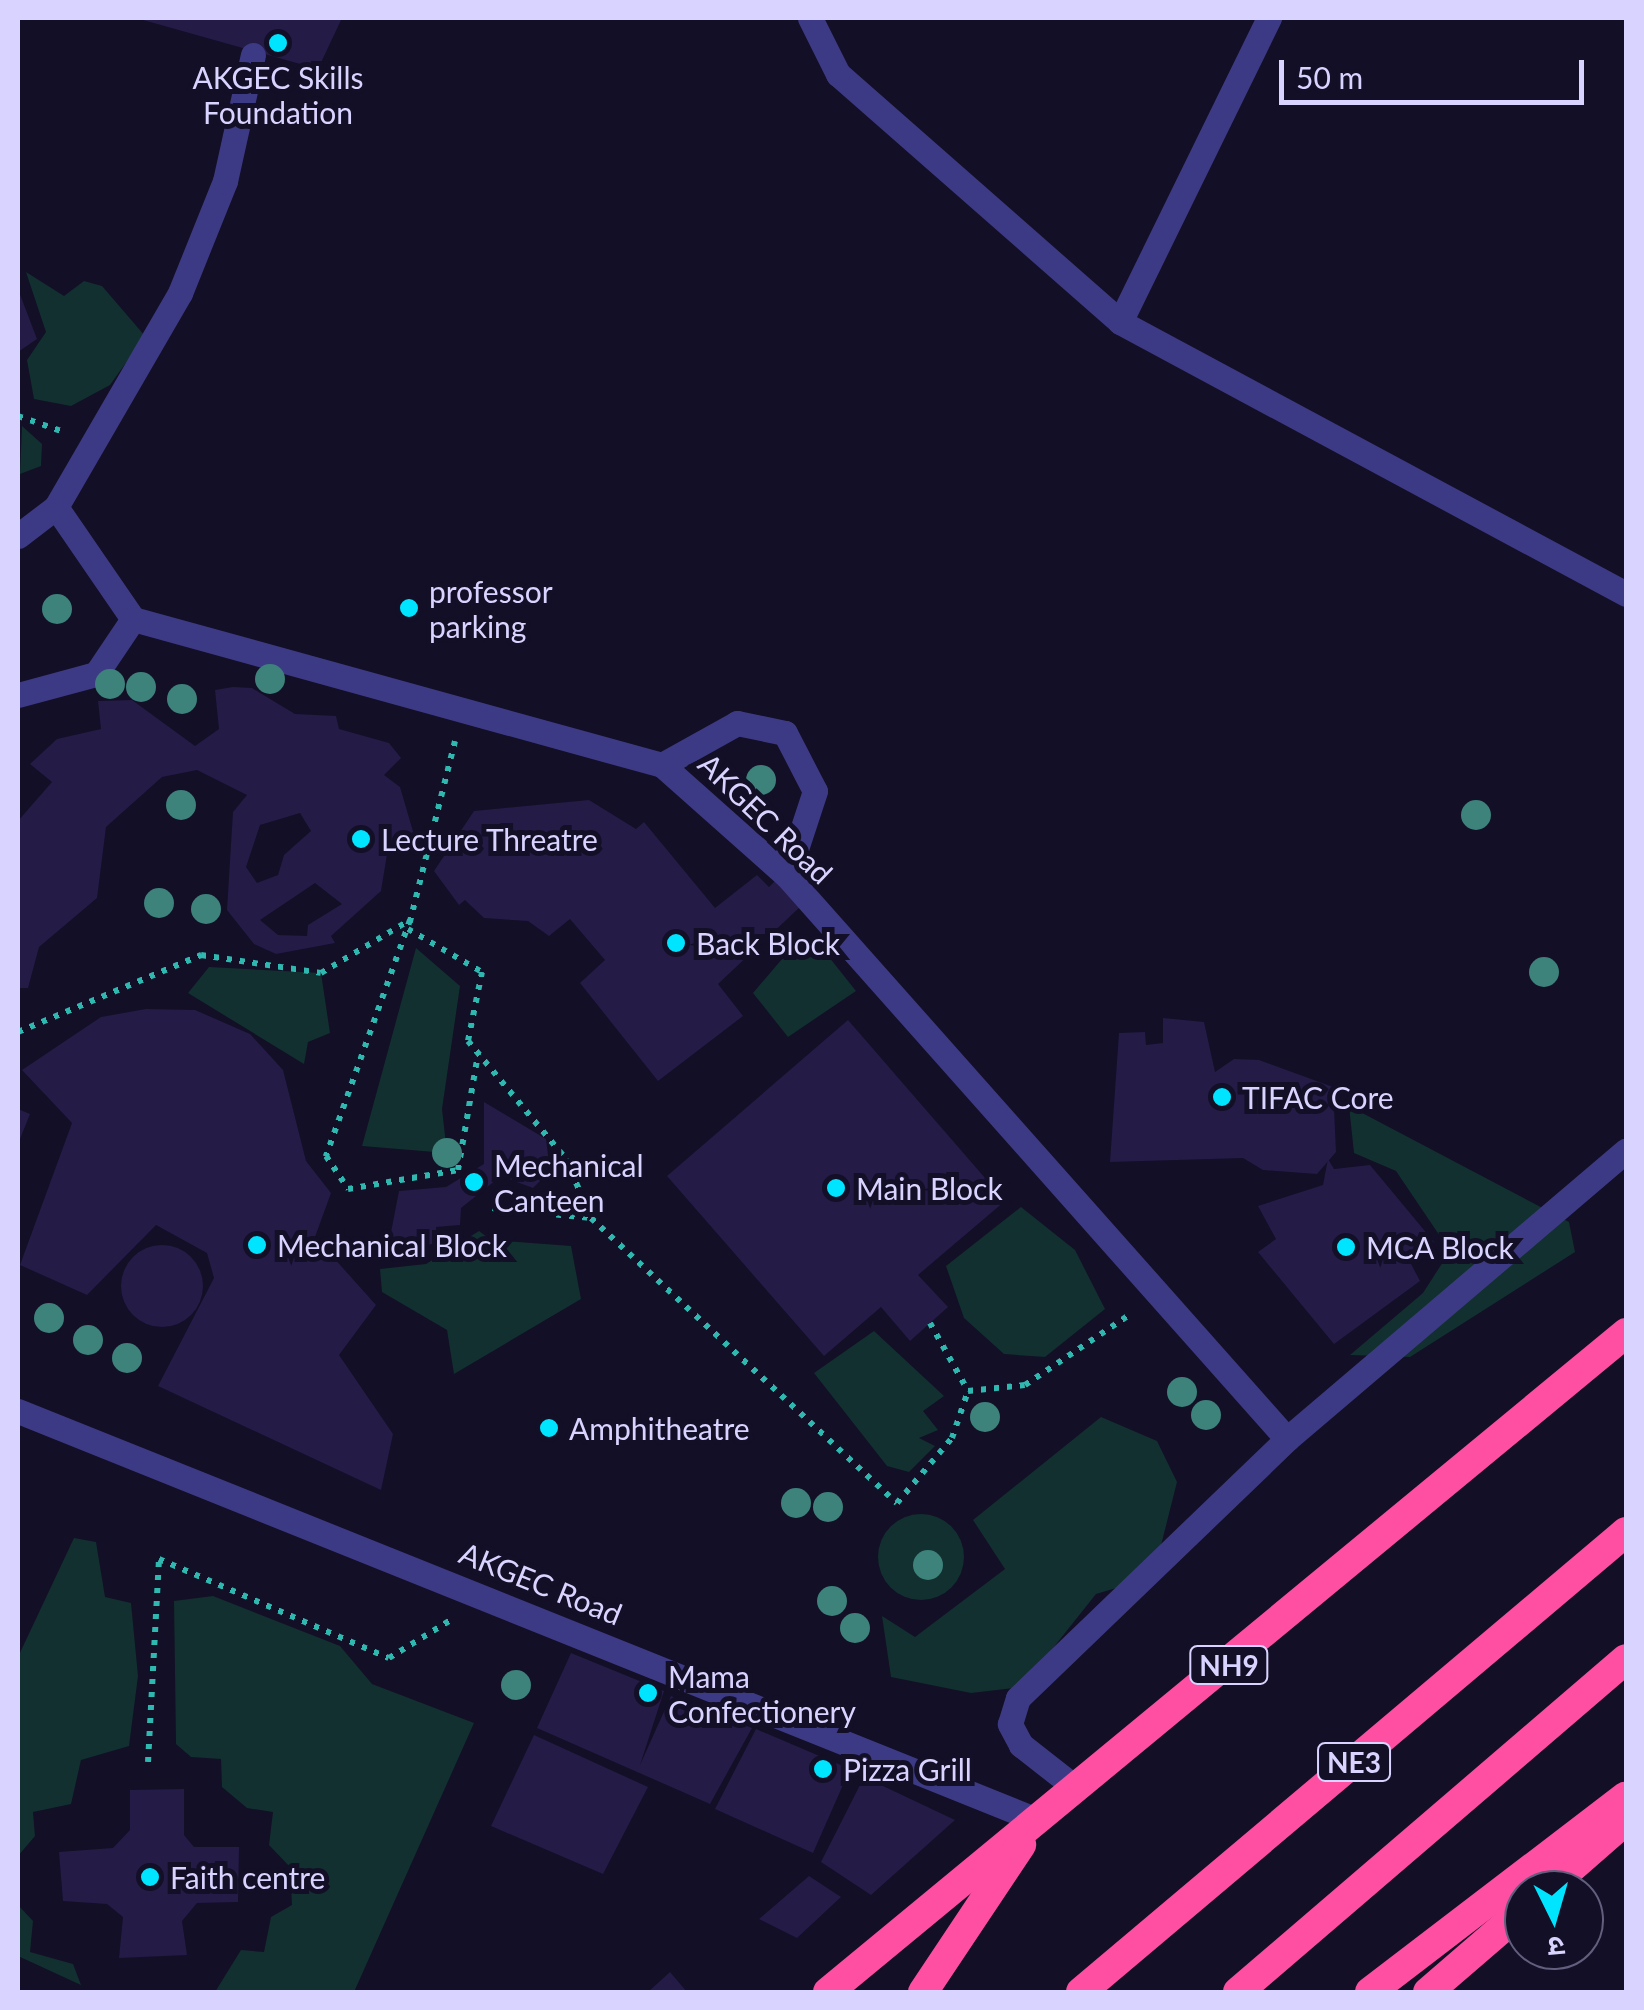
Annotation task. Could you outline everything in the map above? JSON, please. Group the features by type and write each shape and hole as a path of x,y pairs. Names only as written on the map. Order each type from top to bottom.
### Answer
{"highway":[{"name":"NH9","path":"828,1992 1626,1333"},
{"name":"NE3","path":"1081,1992 1626,1532"},
{"path":"1238,1992 1626,1659"},
{"path":"1370,1992 1626,1796"},
{"path":"922,1992 1037,1820"},
{"path":"1569,1870 1626,1820"},
{"path":"1428,1992 1504,1926"}],"street":[{"path":"810,18 838,74 1120,322 1626,594"},
{"path":"1120,322 1269,18"},
{"path":"18,536 56,507 180,293 225,181 253,55"},
{"path":"18,692 96,674 132,620 56,507"},
{"name":"AKGEC Road","path":"132,620 662,765 786,876 1154,1299 1287,1439"},
{"path":"662,765 737,724 785,733 815,791 786,876"},
{"path":"1076,1788 1020,1745 1010,1724 1018,1698 1287,1439 1626,1150"},
{"name":"AKGEC Road","path":"18,1412 489,1597 1037,1820"}],"path":[{"path":"463,711 408,929 482,972 468,1042 566,1159 592,1218 897,1504 952,1438 968,1391 930,1324"},
{"path":"18,1032 201,955 321,973 410,920"},
{"path":"410,920 326,1156 348,1189 458,1170 478,1054"},
{"path":"492,1208 592,1218"},
{"path":"968,1391 1025,1385 1154,1299"},
{"path":"148,1762 158,1559 389,1658 489,1597"}],"green space":[{"path":"26,272 64,296 84,281 102,286 145,336 110,385 71,406 34,399 27,360 46,332"},
{"path":"22,426 42,444 41,466 20,474"},
{"path":"799,939 821,947 856,991 788,1037 753,993"},
{"path":"416,948 460,986 442,1109 447,1153 362,1146"},
{"path":"209,967 321,973 330,1033 308,1042 304,1064 188,993"},
{"path":"1349,1106 1569,1222 1575,1252 1410,1357 1350,1355 1423,1293 1450,1251 1396,1171 1354,1153"},
{"path":"1021,1207 1075,1250 1105,1309 1045,1357 1004,1354 964,1318 946,1266"},
{"path":"479,1231 491,1240 571,1246 581,1299 454,1374 447,1330 382,1292 380,1269 426,1264"},
{"path":"874,1331 944,1396 923,1411 938,1430 919,1438 935,1446 909,1472 887,1466 814,1373"},
{"path":"1101,1417 1157,1441 1177,1482 1153,1577 1096,1594 1022,1687 971,1693 891,1677 882,1616 915,1637 1005,1569 973,1520"},
{"path":"921,1514 938,1517 952,1526 961,1540 961,1574 952,1588 938,1597 921,1600 904,1597 890,1588 881,1574 878,1557 881,1540 890,1526 904,1517"},
{"path":"74,1538 96,1542 105,1597 131,1603 138,1676 129,1746 81,1760 71,1804 33,1812 35,1836 18,1856 18,1657"},
{"path":"213,1596 340,1646 372,1684 474,1723 354,1992 215,1992 241,1950 264,1952 271,1917 292,1905 290,1867 269,1845 273,1812 247,1808 222,1787 221,1759 191,1757 176,1744 174,1601"},
{"path":"18,1905 33,1921 30,1952 73,1964 81,1985 18,1956"}],"building":[{"name":"AKGEC Skills Foundation","path":"136,18 342,18 318,69"},
{"path":"18,289 37,339 18,352"},
{"name":"Lecture Threatre","path":"252,688 295,714 336,716 339,729 389,743 401,758 384,775 400,787 417,845 388,848 381,891 331,936 335,943 276,954 254,944 227,910 233,812 247,795 197,770 162,777 106,827 97,898 39,947 28,988 18,988 18,821 52,782 30,764 57,739 101,729 98,701 132,700 195,746 219,729 215,690","holes":["300,813 311,831 284,855 278,875 257,883 246,867 260,825","315,883 342,904 308,925 307,936 278,935 260,920"]},
{"name":"Back Block","path":"589,800 636,829 644,822 715,908 757,875 769,887 776,880 801,906 718,984 743,1016 658,1081 580,983 605,960 570,919 549,936 528,921 484,918 465,900 459,905 434,871 474,811"},
{"name":"Mechanical Block","path":"146,1009 195,1010 250,1034 283,1070 306,1161 331,1193 315,1237 376,1305 339,1355 393,1434 381,1490 158,1386 214,1278 207,1253 156,1225 87,1295 20,1265 72,1123 22,1070 101,1017"},
{"name":"TIFAC Core","path":"1163,1018 1204,1022 1215,1072 1234,1059 1259,1060 1333,1087 1336,1152 1317,1174 1263,1170 1243,1158 1110,1162 1119,1033 1145,1032 1146,1045 1163,1043"},
{"name":"Main Block","path":"848,1020 1005,1201 918,1275 948,1307 910,1341 881,1307 824,1356 667,1176"},
{"name":"Mechanical Canteen","path":"484,1102 546,1139 550,1171 533,1188 501,1176 461,1208 460,1225 436,1227 437,1243 387,1253 399,1191 446,1187 484,1164"},
{"path":"18,1109 30,1114 18,1144"},
{"name":"MCA Block","path":"1328,1159 1334,1169 1370,1165 1434,1242 1409,1260 1420,1281 1334,1344 1258,1252 1276,1239 1258,1206 1323,1185"},
{"path":"162,1245 178,1248 191,1257 200,1270 200,1302 191,1315 178,1324 162,1327 146,1324 133,1315 124,1302 121,1286 124,1270 133,1257 146,1248"},
{"path":"571,1653 664,1691 640,1765 671,1696 752,1728 710,1804 537,1728"},
{"path":"756,1729 850,1769 813,1853 715,1809"},
{"path":"534,1735 648,1787 603,1874 491,1826"},
{"path":"864,1777 955,1820 871,1895 821,1862"},
{"name":"Faith centre","path":"184,1789 184,1835 194,1847 239,1847 238,1902 197,1903 182,1921 187,1955 119,1958 123,1917 107,1904 63,1901 59,1852 113,1848 130,1830 130,1790"},
{"path":"809,1876 841,1897 797,1938 759,1919"},
{"path":"670,1972 687,1992 648,1992"}],"place":[{"name":"AKGEC Skills Foundation","path":"278,43"},
{"name":"professor parking","path":"409,608"},
{"name":"Lecture Threatre","path":"361,839"},
{"name":"Back Block","path":"676,943"},
{"name":"TIFAC Core","path":"1222,1097"},
{"name":"Mechanical Canteen","path":"474,1182"},
{"name":"Main Block","path":"836,1188"},
{"name":"Mechanical Block","path":"257,1245"},
{"name":"MCA Block","path":"1346,1247"},
{"name":"Amphitheatre","path":"549,1428"},
{"name":"Mama Confectionery","path":"648,1693"},
{"name":"Pizza Grill","path":"823,1769"},
{"name":"Faith centre","path":"150,1877"}]}
